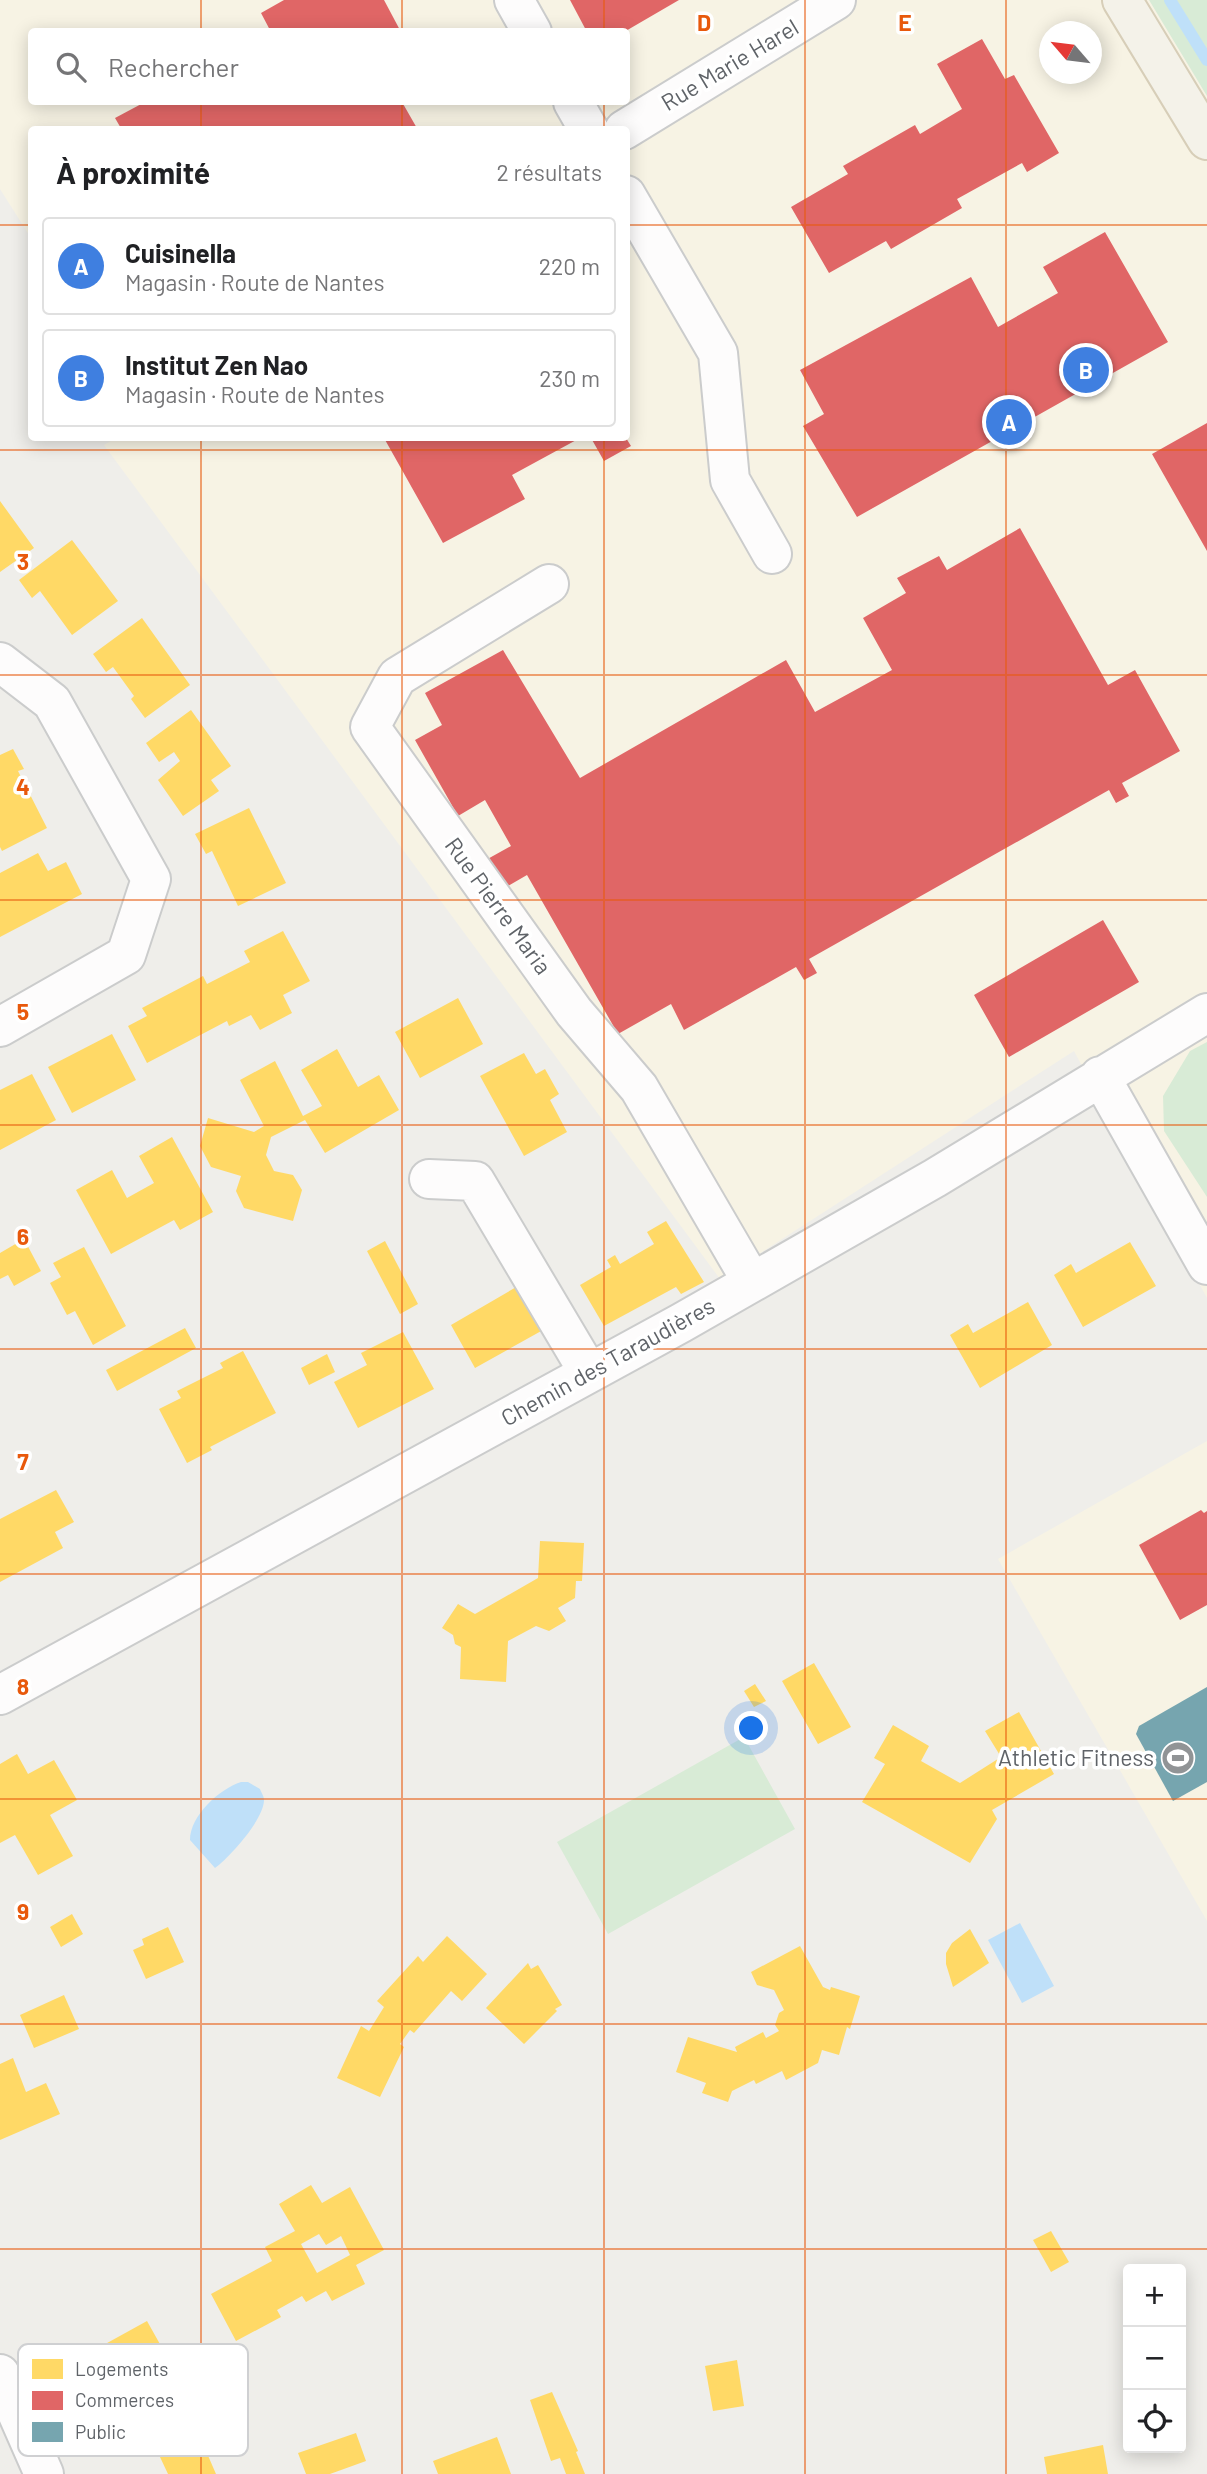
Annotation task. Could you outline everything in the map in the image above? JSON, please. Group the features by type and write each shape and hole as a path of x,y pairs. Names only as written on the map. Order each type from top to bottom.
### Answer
{"main road":[{"path":"1122,0 1207,140"}],"street":[{"path":"514,0 530,28"},
{"name":"Rue Marie Harel","path":"630,126 836,0"},
{"path":"575,105 587,126"},
{"path":"630,202 718,353 730,480 772,554"},
{"name":"Rue Pierre Maria","path":"549,584 397,677 370,727 574,1012 639,1088 752,1282"},
{"path":"0,662 52,702 151,879 126,955 0,1027"},
{"name":"Chemin des Taraudières","path":"0,1695 752,1282 935,1178 1207,1013"},
{"path":"1100,1076 1207,1265"},
{"path":"429,1179 475,1181 589,1373"},
{"path":"0,2374 18,2415"},
{"path":"36,2456 44,2474"}],"shaded area":[{"path":"0,0 1207,0 1207,1298 1074,1051 720,1279 104,445 111,441 630,441 630,126 28,126 28,233 0,189"},
{"path":"1207,1441 1207,1921 998,1559"}],"green space":[{"path":"1149,0 1207,0 1207,96"},
{"path":"1207,1042 1207,1197 1164,1131 1163,1096 1190,1051"},
{"path":"744,1737 795,1829 608,1934 557,1842"}],"water":[{"path":"241,1782 248,1782 260,1789 264,1799 263,1808 245,1837 215,1868 190,1840 191,1831 200,1813 215,1797"},
{"path":"1020,1923 1054,1986 1022,2003 988,1940"}],"building: Logements":[{"path":"0,501 34,548 0,572"},
{"path":"72,540 118,601 72,635 40,591 32,598 19,580"},
{"path":"142,618 190,685 145,718 131,699 134,696 113,667 106,672 93,654"},
{"path":"191,710 231,766 211,780 219,791 183,816 158,780 180,761 174,752 159,762 146,743"},
{"path":"13,749 24,769 18,771 47,828 2,851 0,755"},
{"path":"249,808 286,883 238,906 212,851 206,854 195,834"},
{"path":"38,853 48,871 66,862 82,894 0,937 0,873"},
{"path":"283,931 310,981 283,995 292,1013 260,1030 251,1015 229,1026 227,1021 147,1063 128,1026 147,1016 142,1008 203,976 207,984 250,962 244,951"},
{"path":"458,998 483,1044 420,1078 395,1032"},
{"path":"112,1034 136,1080 72,1113 48,1067"},
{"path":"337,1049 358,1087 379,1075 399,1110 325,1153 305,1120 271,1137 266,1155 274,1171 293,1175 302,1190 293,1221 244,1208 236,1191 241,1176 211,1167 200,1146 208,1118 254,1132 264,1126 240,1080 275,1061 303,1116 322,1106 301,1070"},
{"path":"524,1053 536,1074 545,1069 559,1094 550,1100 567,1132 524,1156 480,1076"},
{"path":"32,1074 56,1120 0,1150 0,1090"},
{"path":"172,1137 213,1212 180,1230 174,1220 111,1254 76,1190 112,1170 127,1198 154,1183 139,1156"},
{"path":"666,1221 704,1282 681,1294 676,1287 604,1326 580,1285 611,1267 607,1260 615,1255 620,1264 654,1244 647,1232"},
{"path":"24,1239 41,1271 14,1286 8,1275 0,1279 0,1253"},
{"path":"385,1241 418,1304 400,1314 367,1251"},
{"path":"1130,1242 1156,1286 1083,1327 1054,1275 1071,1264 1076,1273"},
{"path":"84,1247 126,1326 93,1345 75,1311 67,1315 50,1283 61,1277 53,1263"},
{"path":"518,1286 543,1330 475,1368 451,1325"},
{"path":"1028,1302 1052,1345 980,1388 950,1335 968,1324 973,1333"},
{"path":"185,1328 196,1348 117,1391 106,1370"},
{"path":"403,1332 434,1389 358,1428 334,1382 367,1365 361,1353"},
{"path":"243,1351 276,1413 210,1447 212,1450 187,1463 159,1409 181,1398 177,1391 223,1368 220,1363"},
{"path":"327,1354 335,1372 309,1385 301,1368"},
{"path":"56,1490 74,1522 55,1532 63,1548 0,1582 0,1519"},
{"path":"540,1541 584,1543 582,1581 576,1581 575,1598 558,1608 566,1621 549,1631 536,1626 508,1641 506,1682 460,1679 461,1647 455,1644 453,1635 442,1628 458,1604 475,1614 538,1578"},
{"path":"814,1663 851,1727 818,1744 782,1681"},
{"path":"755,1684 766,1701 754,1707 744,1691"},
{"path":"1019,1712 1054,1774 992,1810 997,1819 970,1863 862,1802 885,1764 874,1758 893,1725 929,1746 921,1761 960,1783 1001,1757 985,1731"},
{"path":"17,1754 28,1774 54,1760 77,1800 50,1815 73,1856 38,1875 15,1835 0,1843 0,1764"},
{"path":"72,1914 83,1934 61,1947 50,1927"},
{"path":"168,1927 184,1962 146,1979 133,1950 144,1945 142,1939"},
{"path":"970,1929 989,1963 953,1987 946,1964 946,1953 952,1943"},
{"path":"447,1936 487,1974 462,2001 451,1991 414,2033 410,2030 400,2044 404,2047 380,2097 337,2078 361,2026 369,2031 384,2007 377,2001 418,1956 423,1962"},
{"path":"800,1946 823,1987 860,1996 839,2055 822,2050 818,2063 786,2080 782,2071 756,2084 754,2080 732,2091 728,2102 702,2093 706,2083 676,2072 688,2037 737,2052 735,2047 763,2032 766,2038 779,2031 775,2025 779,2013 784,2010 774,1990 757,1985 751,1972"},
{"path":"528,1963 531,1969 538,1965 562,2005 555,2009 557,2011 524,2044 486,2008"},
{"path":"64,1995 79,2029 34,2048 20,2015"},
{"path":"13,2058 26,2092 46,2083 60,2114 0,2140 0,2064"},
{"path":"311,2185 322,2203 350,2187 384,2250 356,2265 365,2284 332,2301 326,2291 306,2302 302,2296 277,2310 281,2317 236,2341 211,2294 272,2261 265,2247 295,2231 279,2204","holes":["319,2234 326,2245 341,2236 350,2255 317,2273 301,2244"]},
{"path":"1051,2231 1069,2262 1051,2272 1033,2240"},
{"path":"147,2321 160,2344 105,2344"},
{"path":"737,2360 744,2406 713,2411 705,2366"},
{"path":"552,2392 585,2474 566,2474 560,2458 551,2461 530,2400"},
{"path":"356,2433 366,2461 330,2474 306,2474 298,2453"},
{"path":"497,2437 511,2474 438,2474 433,2461"},
{"path":"1103,2445 1108,2474 1047,2474 1044,2457"},
{"path":"160,2456 208,2456 216,2474 168,2474"}],"building: Commerces":[{"path":"284,0 384,0 399,28 269,28 261,13"},
{"path":"570,0 679,0 630,29 585,28"},
{"path":"982,39 1005,79 1014,75 1059,153 1027,172 1022,163 957,199 962,208 891,249 886,241 829,273 791,207 848,174 843,166 915,125 920,134 962,109 937,64"},
{"path":"139,105 404,105 416,126 120,126 115,118"},
{"path":"1105,232 1168,342 857,517 803,426 824,414 800,370 971,277 998,327 1058,293 1043,267"},
{"path":"1207,423 1207,551 1152,454"},
{"path":"386,441 574,441 512,475 525,499 443,543"},
{"path":"593,441 628,441 631,446 604,461"},
{"path":"1020,528 1108,685 1135,670 1180,751 1122,783 1129,796 1116,803 1109,790 809,959 817,973 804,980 796,967 684,1030 671,1004 618,1034 527,875 501,890 484,861 511,846 485,800 458,816 415,740 442,725 425,693 503,650 580,778 786,660 815,712 892,670 863,618 906,593 897,578 939,556 947,570"},
{"path":"1103,920 1139,982 1009,1057 974,995"},
{"path":"1201,1510 1204,1513 1207,1511 1207,1605 1180,1620 1139,1545"}],"building: Public":[{"name":"Athletic Fitness","path":"1207,1687 1207,1782 1173,1801 1136,1734 1139,1726"}],"waterway":[{"path":"1170,0 1207,60"}],"place":[{"name":"Institut Zen Nao","path":"1086,370"},
{"name":"Cuisinella","path":"1009,422"},
{"name":"Athletic Fitness","path":"1178,1758"}]}
